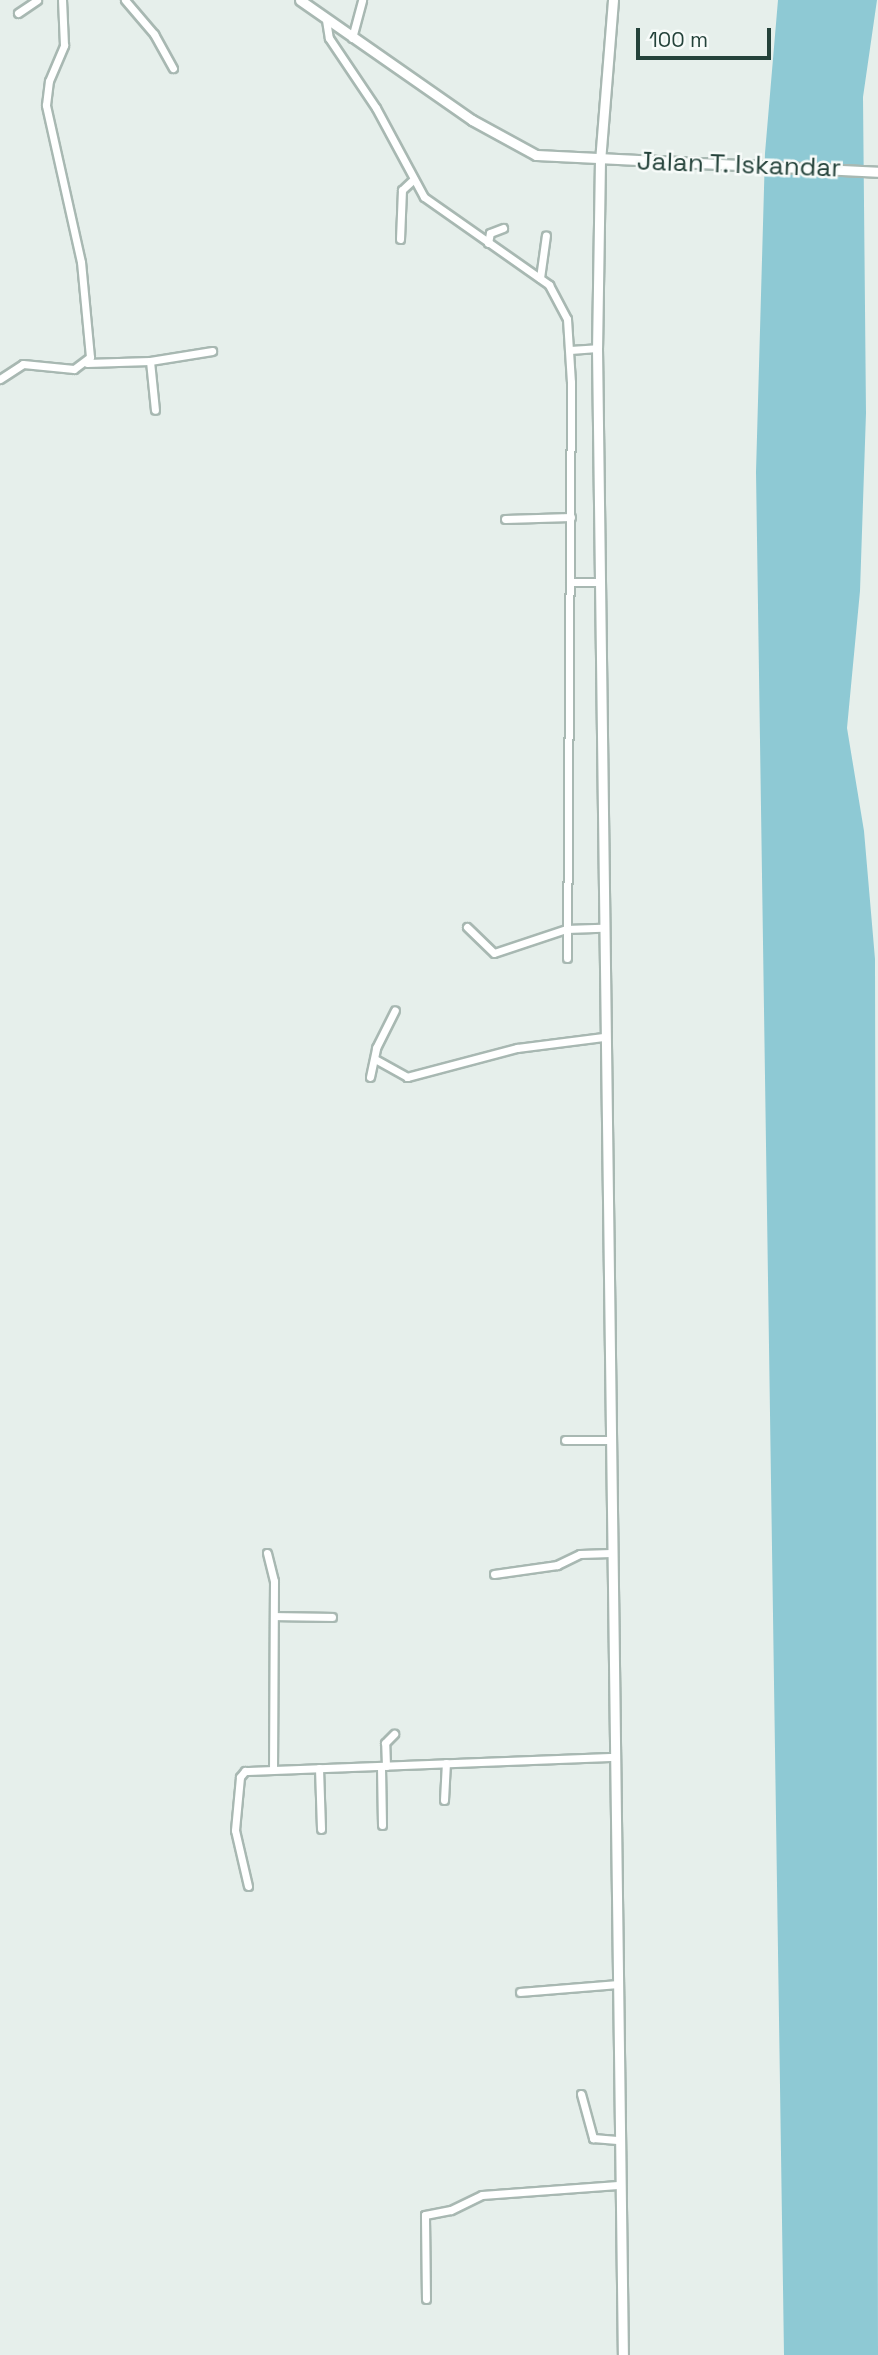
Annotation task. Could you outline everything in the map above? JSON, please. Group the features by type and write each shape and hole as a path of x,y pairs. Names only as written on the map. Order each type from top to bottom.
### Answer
{"street":[{"path":"18,13 37,0"},
{"path":"62,0 64,45 49,81 46,105 81,262 90,329 87,363"},
{"path":"125,0 154,34 173,68"},
{"name":"Jalan T. Iskandar","path":"300,0 352,38 526,151 600,160 751,164 875,172"},
{"path":"352,38 362,0"},
{"path":"613,0 600,160 594,582 608,1440 608,1757 618,1984 615,2185 623,2355"},
{"path":"326,20 329,38 376,108 430,204 540,278 562,303 570,350 572,582 567,958"},
{"path":"400,239 402,190 414,179"},
{"path":"488,243 490,233 503,228"},
{"path":"540,278 546,235"},
{"path":"570,350 597,348"},
{"path":"0,379 23,364 74,369 87,363 150,361 212,351"},
{"path":"150,361 155,410"},
{"path":"505,519 571,517"},
{"path":"572,582 594,582"},
{"path":"467,927 494,953 568,929 599,928"},
{"path":"370,1077 395,1010"},
{"path":"375,1059 407,1077 517,1048 603,1037"},
{"path":"565,1440 608,1440"},
{"path":"267,1553 274,1616 273,1769"},
{"path":"494,1574 557,1565 580,1554 607,1553"},
{"path":"274,1616 332,1617"},
{"path":"382,1825 385,1743 394,1734"},
{"path":"248,1886 235,1830 240,1777 245,1771 608,1757"},
{"path":"444,1800 446,1763"},
{"path":"319,1768 321,1829"},
{"path":"520,1992 618,1984"},
{"path":"581,2094 591,2136 596,2140 617,2140"},
{"path":"426,2299 425,2215 451,2210 482,2194 615,2185"}],"water":[{"path":"778,0 877,0 863,97 866,413 860,591 847,728 864,831 875,959 878,2355 784,2355 756,472 765,153"}]}
